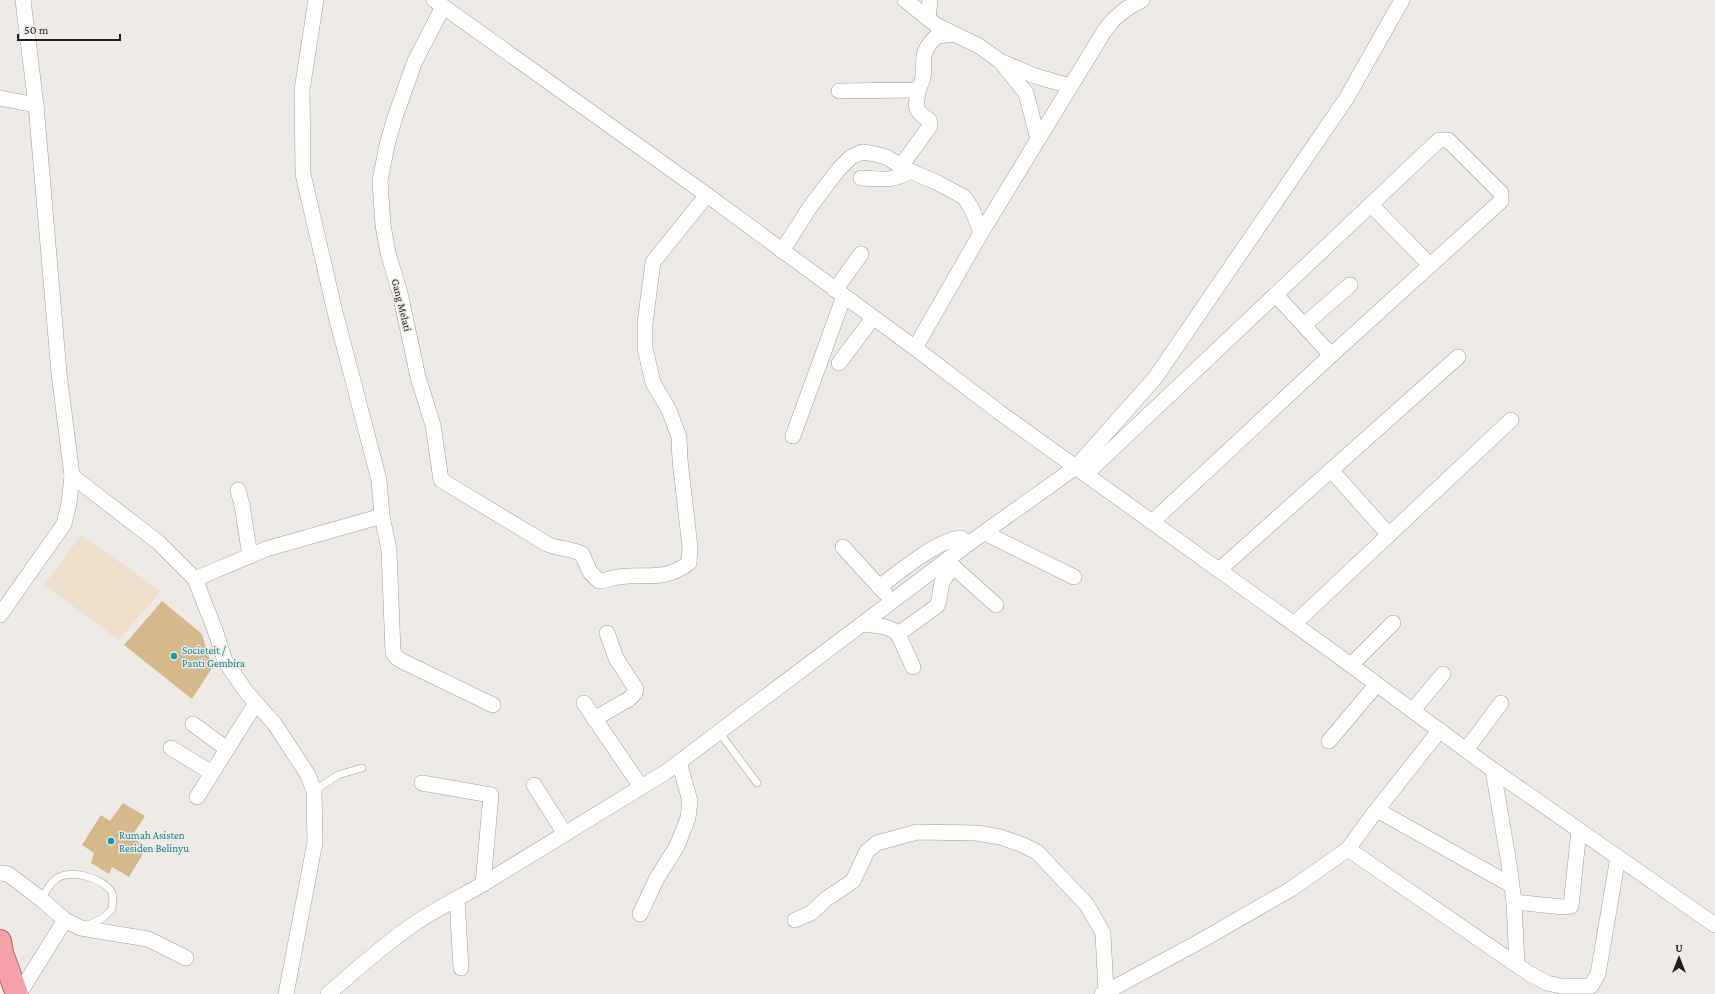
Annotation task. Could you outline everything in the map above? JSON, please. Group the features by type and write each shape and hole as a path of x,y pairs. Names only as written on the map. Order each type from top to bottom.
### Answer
{"highway":[{"path":"0,941 2,953 18,994"}],"street":[{"path":"0,615 64,524 69,503 72,476 59,373 36,105 23,0"},
{"path":"316,0 302,90 303,174 335,312 379,480 382,516 389,550 393,652 396,657 402,661 493,706"},
{"path":"905,0 928,18 954,34 979,46 1000,61 1035,76 1070,86"},
{"path":"928,18 930,0"},
{"path":"915,348 981,233 1105,30 1114,19 1122,4 1142,0"},
{"path":"1081,471 1155,378 1346,99 1402,0"},
{"path":"438,3 707,195 915,348 999,412 1351,665 1493,770 1715,925"},
{"name":"Gang Melati","path":"438,3 395,117 387,145 380,181 383,225 388,254 400,293 418,377 433,425 441,480 559,548 577,551 582,554 590,572 599,581 606,581 618,577 661,576 678,570 688,563 690,547 680,460 679,437 669,410 653,383 645,348 645,323 653,262 707,195"},
{"path":"861,178 899,178 906,169 931,123 919,114 916,109 919,88 924,75 923,56 930,43 937,36 954,34"},
{"path":"1000,61 1026,93 1038,139"},
{"path":"839,91 913,90 919,88"},
{"path":"0,98 36,105"},
{"path":"328,994 413,925 565,834 679,762 892,602 950,563 968,544 1081,471 1276,295 1439,140 1448,140 1501,193 1500,201 1331,355 1152,522"},
{"path":"782,250 826,185 838,170 852,157 862,152 886,157 906,169 936,182 964,197 972,209 981,233"},
{"path":"1371,205 1430,266"},
{"path":"793,436 840,293 861,254"},
{"path":"1304,326 1350,285"},
{"path":"1276,295 1331,355"},
{"path":"839,363 873,318"},
{"path":"1219,570 1458,357"},
{"path":"1294,624 1510,420"},
{"path":"1331,470 1389,535"},
{"path":"72,476 158,542 195,579 226,661 247,693 274,723 308,775 314,791 315,842 286,994"},
{"path":"238,490 242,505 250,556"},
{"path":"195,579 266,549 382,516"},
{"path":"986,533 1074,577"},
{"path":"879,587 920,557 949,540 961,538 968,544"},
{"path":"843,547 892,602"},
{"path":"950,563 996,605"},
{"path":"898,634 937,606 942,582 950,563"},
{"path":"1351,665 1393,623"},
{"path":"863,624 890,628 898,634 913,666"},
{"path":"594,719 629,699 635,693 636,689 616,658 607,633"},
{"path":"1413,710 1443,674"},
{"path":"1329,741 1376,684"},
{"path":"197,797 256,703"},
{"path":"584,703 641,787"},
{"path":"1466,750 1501,703"},
{"path":"193,724 227,749"},
{"path":"795,920 811,913 826,899 853,881 867,851 877,843 917,832 977,833 1000,837 1021,844 1036,852 1087,905 1103,933 1104,993 1197,943 1291,889 1348,849 1440,730"},
{"path":"170,748 212,773"},
{"path":"640,914 657,878 677,846 688,818 690,801 679,762"},
{"path":"1493,770 1512,885 1517,965"},
{"path":"422,783 491,795 482,884"},
{"path":"534,785 565,834"},
{"path":"1377,810 1512,885"},
{"path":"1514,902 1563,907 1571,906 1585,834"},
{"path":"1348,849 1517,965 1548,983 1561,986 1591,986 1598,974 1617,856"},
{"path":"0,873 8,874 41,899 65,920 81,928 148,939 186,958"},
{"path":"451,901 461,968"},
{"path":"18,994 65,920"}],"lane":[{"path":"719,732 757,783"},
{"path":"314,791 338,775 362,768"},
{"path":"41,899 56,878 64,875 88,876 103,883 112,893 112,909 103,918 81,928"}],"shaded area":[{"path":"81,535 161,591 119,640 44,585"}],"building":[{"name":"Societeit / Panti Gembira","path":"162,601 202,634 212,668 192,699 124,645"},
{"name":"Rumah Asisten Residen Belinyu","path":"123,803 145,816 131,837 147,847 129,877 112,867 109,874 91,863 94,853 82,845 101,815 110,821"}],"place":[{"name":"Societeit / Panti Gembira","path":"174,656"},
{"name":"Rumah Asisten Residen Belinyu","path":"111,841"}]}
